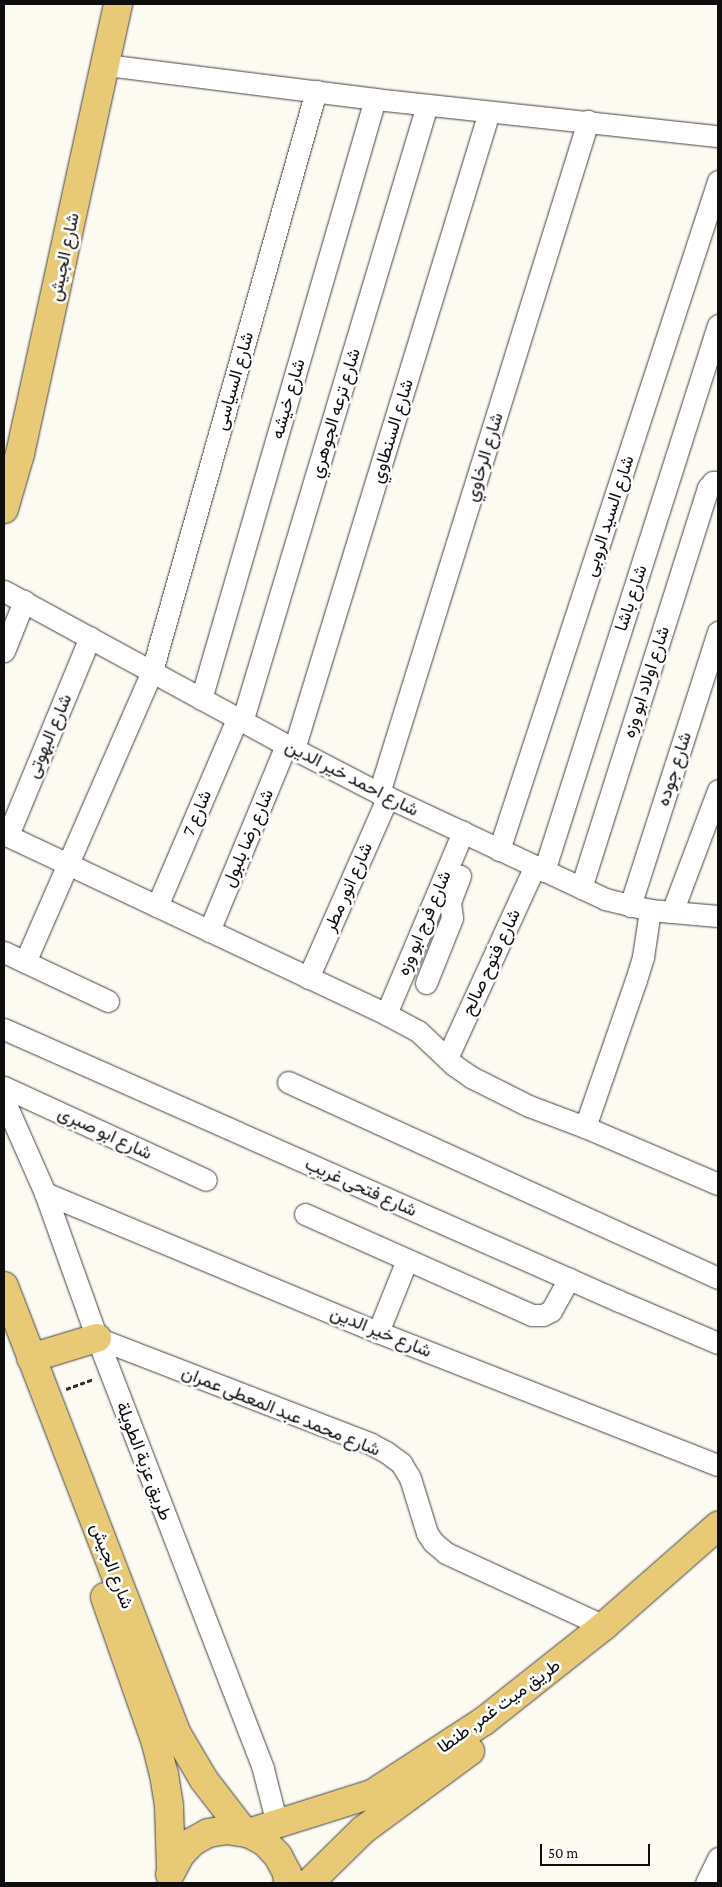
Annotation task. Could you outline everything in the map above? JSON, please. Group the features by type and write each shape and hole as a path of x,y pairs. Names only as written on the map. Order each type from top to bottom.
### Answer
{"main road":[{"name":"شارع الجيش","path":"4,509 8,453 104,4"},
{"name":"شارع الجيش","path":"8,453 106,65 118,4"},
{"name":"شارع الجيش","path":"4,1286 178,1736 204,1780 246,1833"},
{"name":"شارع الجيش","path":"4,1326 78,1521 156,1743 169,1806 169,1879"},
{"path":"31,1358 97,1338"},
{"name":"طريق ميت غمر, طنطا","path":"246,1833 372,1794 484,1721 604,1626 718,1526"},
{"name":"طريق ميت غمر, طنطا","path":"309,1883 363,1830 614,1640 718,1548"},
{"path":"169,1879 180,1854 192,1842 208,1833 226,1830 246,1833 265,1842 278,1856 286,1873 288,1883"}],"street":[{"path":"106,65 375,99 718,136"},
{"name":"شارع السياسى","path":"26,962 152,671 316,91"},
{"name":"شارع خيشه","path":"201,699 375,99"},
{"name":"شارع ترعه الجوهري","path":"240,720 427,104"},
{"name":"شارع السنطاوي","path":"290,747 489,112"},
{"name":"شارع الرخاوي","path":"384,795 588,122"},
{"name":"شارع السيد الروبى","path":"500,850 718,181"},
{"name":"شارع باشا","path":"540,869 718,325"},
{"name":"شارع اولاد ابو وزه","path":"581,888 708,488 713,482 718,482"},
{"name":"شارع احمد خير الدين","path":"4,591 290,747 384,795 605,899 650,910 718,916"},
{"path":"4,651 24,601"},
{"name":"شارع جوده","path":"630,906 718,632"},
{"name":"شارع البهوتى","path":"6,834 90,637"},
{"name":"شارع 7","path":"157,906 240,720"},
{"name":"شارع رضا بلبول","path":"209,931 290,747"},
{"path":"672,912 718,790"},
{"name":"شارع انور مطر","path":"308,978 384,795"},
{"path":"6,834 386,1014 418,1031 470,1077 529,1106 585,1127 718,1184"},
{"path":"426,983 452,918 450,902 469,835"},
{"name":"شارع فرج ابو وزه","path":"386,1014 469,835"},
{"name":"شارع فتوح صالح","path":"447,1058 540,869"},
{"path":"585,1127 636,980 650,910"},
{"path":"4,952 108,1000"},
{"name":"شارع فتحى غريب","path":"4,1029 718,1343"},
{"path":"288,1082 718,1278"},
{"name":"شارع ابو صبرى","path":"4,1087 206,1180"},
{"name":"طريق عزبة الطويلة","path":"4,1100 45,1193 97,1338 264,1769 277,1824"},
{"name":"شارع خير الدين","path":"45,1193 378,1332 718,1464"},
{"path":"305,1214 532,1315 543,1315 551,1311 569,1279"},
{"path":"378,1332 407,1260"},
{"name":"شارع محمد عبد المعطى عمران","path":"97,1338 362,1440 386,1452 401,1463 410,1478 427,1533 433,1542 446,1554 604,1626"},
{"path":"706,1883 718,1858"}],"path":[{"path":"45,1396 110,1372"}]}
